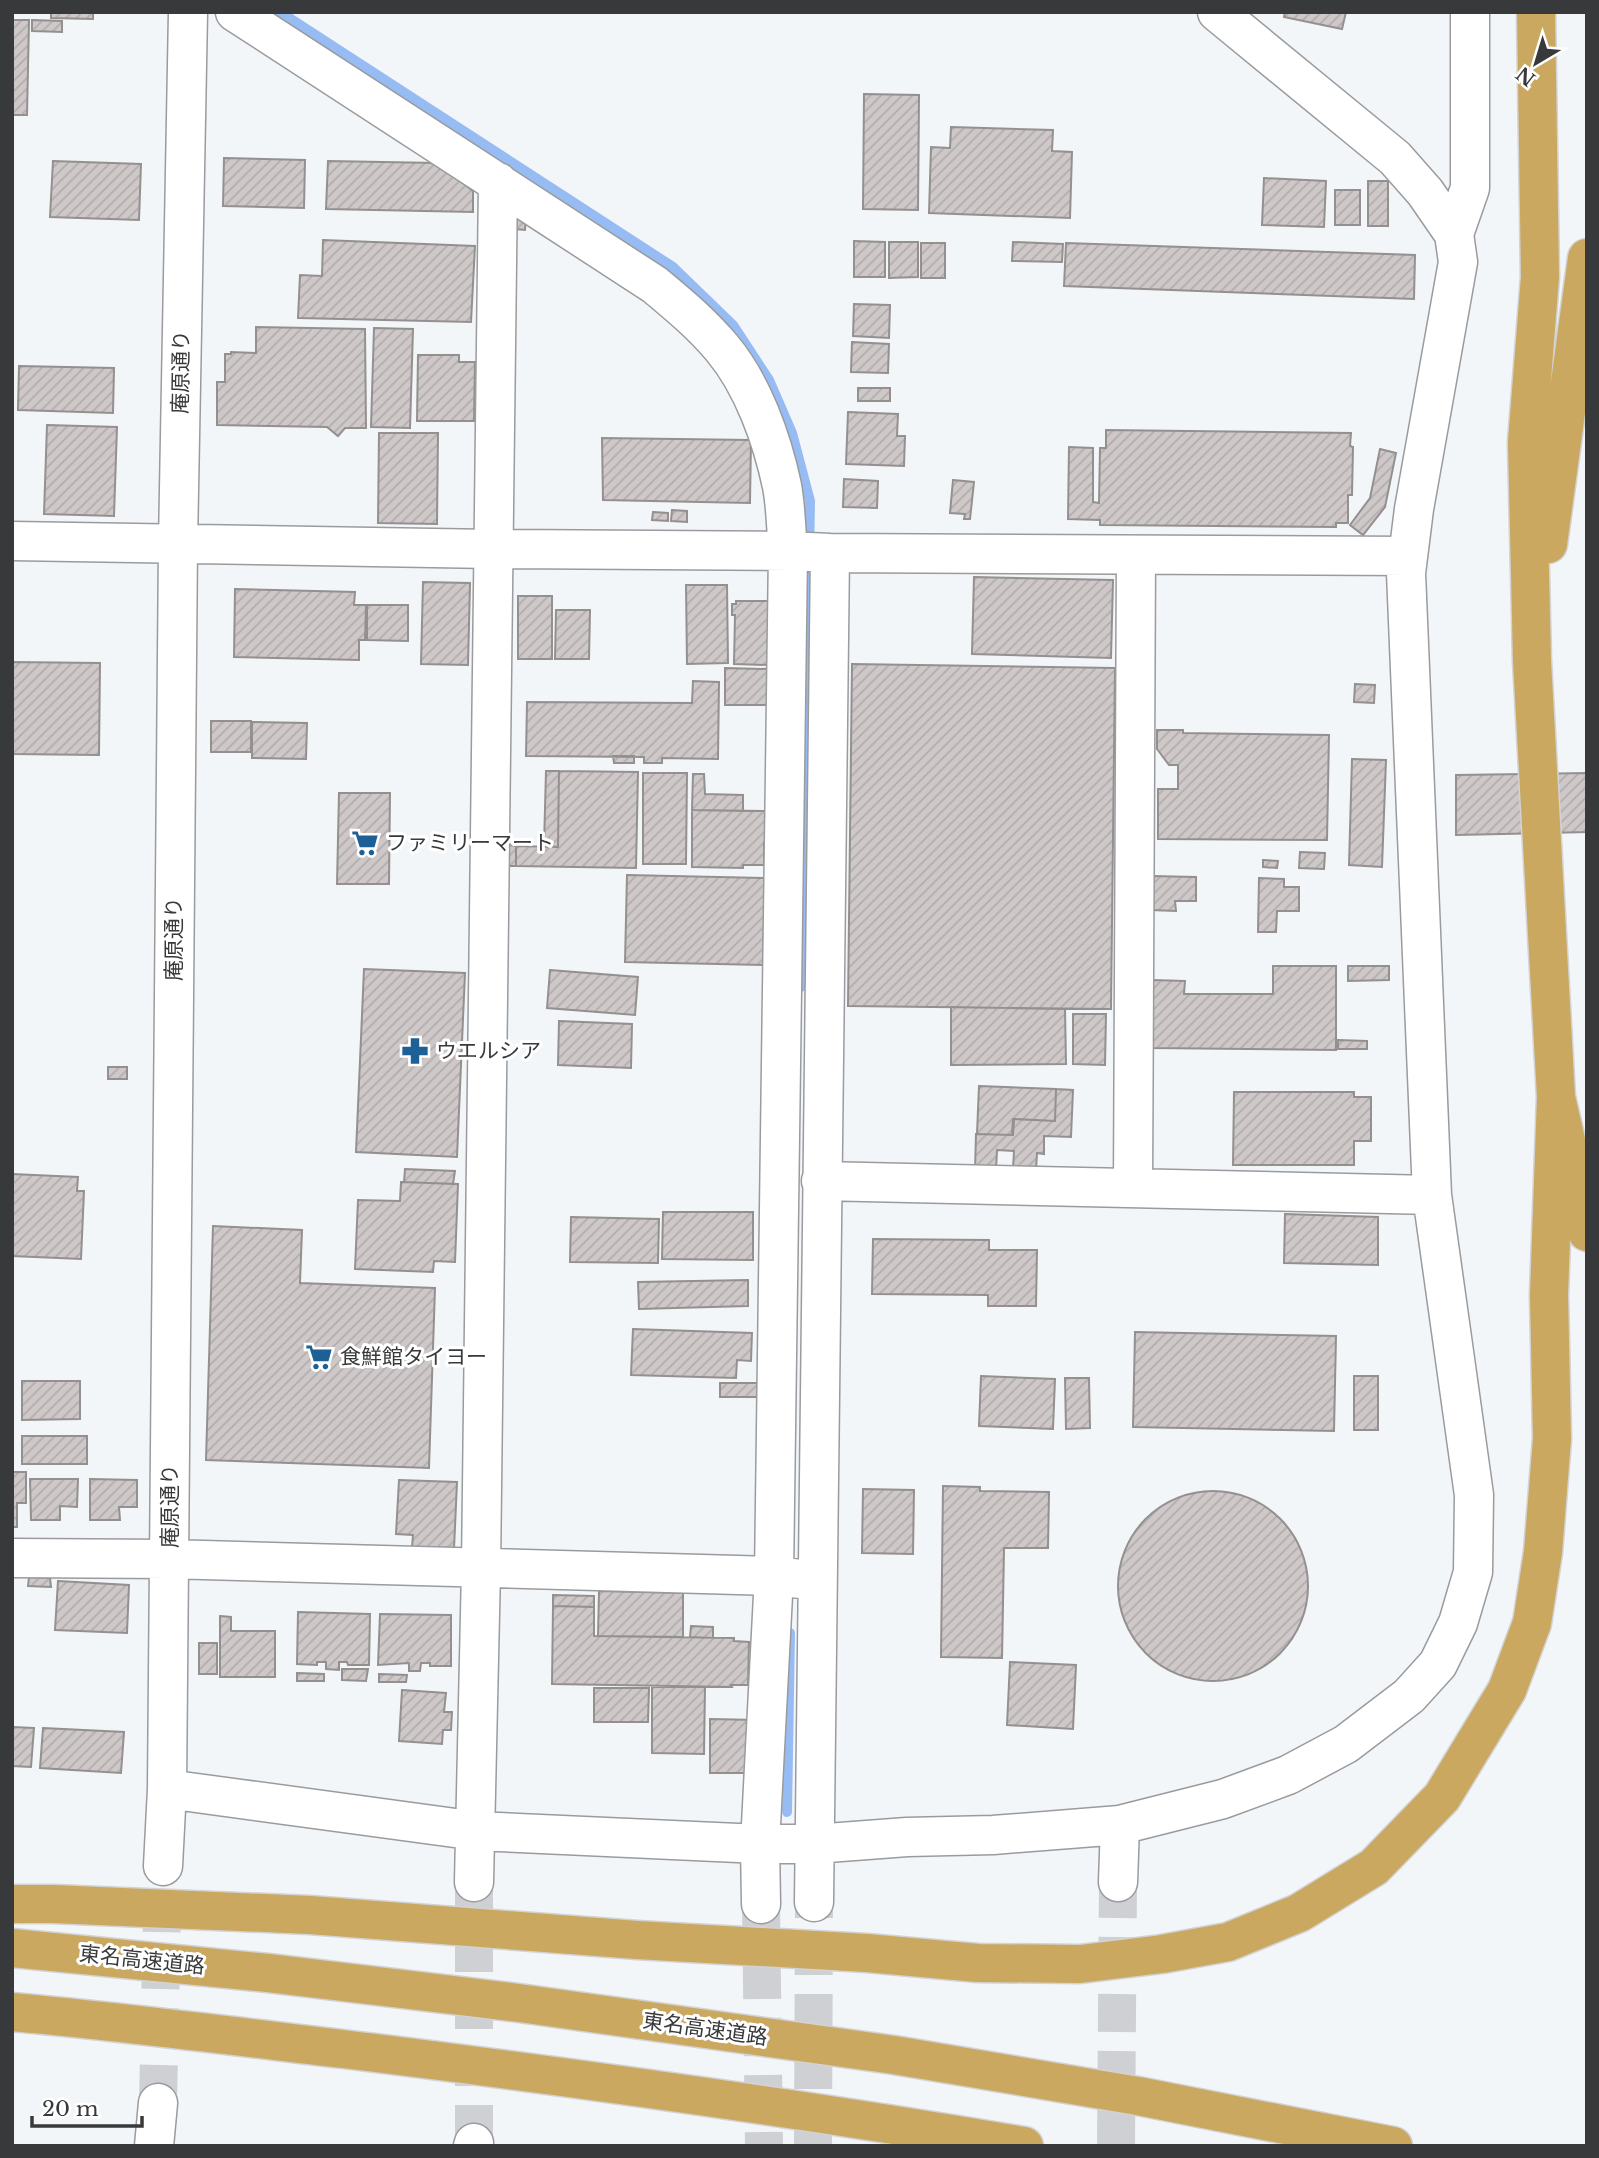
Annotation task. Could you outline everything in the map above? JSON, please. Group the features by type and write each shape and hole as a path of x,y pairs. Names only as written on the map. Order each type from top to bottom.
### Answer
{"highway":[{"path":"12,1904 310,1915 978,1963 1080,1965 1228,1942 1298,1913 1374,1867 1441,1797 1507,1690 1532,1623 1543,1552 1552,1439 1549,1295 1556,1097 1532,661 1527,442 1540,277 1536,12"},
{"path":"1532,661 1587,263"},
{"path":"1556,1097 1587,1232"},
{"name":"東名高速道路","path":"12,1948 308,1977 881,2053 1138,2096 1393,2146"},
{"path":"12,2012 509,2069 1024,2146"}],"street":[{"name":"庵原通り","path":"163,1866 167,1789 178,543 188,12"},
{"path":"235,12 655,285 698,322 724,351 750,391 768,436 782,487 788,551 774,1576 760,1844 761,1904"},
{"path":"167,1789 477,1831 760,1844 993,1835 1120,1825 1223,1799 1288,1775 1346,1744 1409,1696 1438,1664 1458,1623 1473,1572 1474,1495 1432,1195 1406,573 1413,509 1458,262 1454,234 1425,192 1395,158 1217,12"},
{"path":"1454,234 1471,188 1470,12"},
{"path":"474,1882 481,1569 498,182"},
{"path":"1587,263 1587,319"},
{"path":"12,541 830,553 1408,555"},
{"path":"814,1902 830,553"},
{"path":"1133,1188 1136,555"},
{"path":"821,1181 1432,1195"},
{"path":"12,1558 169,1559 774,1576 816,1580"},
{"path":"1118,1882 1120,1825"},
{"path":"154,2146 158,2103"}],"building":[{"path":"51,12 93,12 93,19 51,18"},
{"path":"1285,12 1346,12 1342,29 1284,17"},
{"path":"12,20 29,20 27,115 12,115"},
{"path":"32,20 62,21 62,32 32,31"},
{"path":"864,94 919,95 918,210 863,209"},
{"path":"951,127 1053,130 1052,151 1072,152 1070,218 929,213 931,147 950,148"},
{"path":"224,158 305,160 304,208 223,206"},
{"path":"53,161 141,164 139,220 50,217"},
{"path":"328,161 437,163 473,191 473,212 326,209"},
{"path":"1264,178 1326,181 1324,227 1262,225"},
{"path":"1368,181 1388,181 1388,226 1368,226"},
{"path":"1335,190 1360,190 1360,225 1335,225"},
{"path":"517,213 526,215 525,230 515,229"},
{"path":"323,240 475,246 471,322 298,318 300,275 322,276"},
{"path":"854,241 885,242 885,277 854,277"},
{"path":"889,242 918,242 918,277 889,278"},
{"path":"1013,242 1063,244 1062,262 1012,261"},
{"path":"921,243 945,243 945,278 921,278"},
{"path":"1066,243 1415,255 1414,299 1064,286"},
{"path":"854,304 890,305 889,338 853,336"},
{"path":"256,327 365,329 366,428 345,428 338,436 327,427 217,425 217,382 225,382 225,354 256,353"},
{"path":"374,328 413,329 410,428 371,427"},
{"path":"852,342 889,344 888,373 851,372"},
{"path":"418,355 459,355 459,362 475,362 474,421 417,421"},
{"path":"19,366 114,368 113,413 18,410"},
{"path":"858,388 890,388 890,401 858,401"},
{"path":"848,412 898,414 897,436 905,436 904,466 846,464"},
{"path":"47,425 117,427 114,516 44,514"},
{"path":"1106,430 1351,433 1352,495 1348,495 1348,523 1336,523 1336,527 1100,525 1100,520 1068,519 1069,447 1093,448 1093,502 1099,503 1100,448 1106,448"},
{"path":"379,433 438,433 437,524 378,523"},
{"path":"602,438 751,440 750,503 603,500"},
{"path":"1380,449 1396,453 1385,507 1363,535 1350,525 1370,498"},
{"path":"844,479 878,481 877,508 843,507"},
{"path":"953,480 974,482 970,519 964,519 965,514 950,513"},
{"path":"672,510 687,511 687,522 671,521"},
{"path":"653,512 668,513 668,521 652,520"},
{"path":"974,577 1113,580 1111,658 972,654"},
{"path":"423,582 470,583 468,665 421,664"},
{"path":"686,585 727,585 728,663 687,664"},
{"path":"235,589 355,592 354,605 366,605 365,640 359,640 359,660 234,657"},
{"path":"518,596 552,596 552,659 518,659"},
{"path":"736,601 770,601 768,665 734,664 735,615 732,615 732,604 736,604"},
{"path":"367,605 408,605 408,641 367,640"},
{"path":"556,610 590,610 589,659 555,659"},
{"path":"12,662 100,663 99,755 12,754"},
{"path":"852,664 1115,668 1111,1009 848,1006"},
{"path":"725,668 769,669 768,705 725,705"},
{"path":"693,681 719,682 718,759 662,758 662,763 644,763 644,757 526,756 527,702 692,703"},
{"path":"1355,684 1375,685 1374,703 1354,702"},
{"path":"211,721 251,721 251,752 211,752"},
{"path":"252,722 307,723 306,759 252,758"},
{"path":"1157,730 1183,730 1183,733 1329,735 1327,840 1158,839 1158,789 1178,789 1178,765 1169,765 1157,749"},
{"path":"613,756 634,756 634,763 614,763"},
{"path":"1352,759 1386,760 1382,867 1349,865"},
{"path":"546,771 559,771 558,847 544,846"},
{"path":"559,771 638,772 636,868 516,866 516,846 558,847"},
{"path":"643,773 687,773 686,864 643,864"},
{"path":"1587,773 1587,832 1456,835 1456,775"},
{"path":"693,774 704,774 705,794 743,795 743,811 692,810"},
{"path":"339,793 390,793 389,884 337,884"},
{"path":"692,810 768,811 764,865 743,865 743,868 692,867"},
{"path":"509,845 516,846 516,866 509,866"},
{"path":"1300,852 1325,853 1324,869 1299,868"},
{"path":"1263,860 1278,861 1277,868 1263,867"},
{"path":"627,875 765,878 763,965 625,962"},
{"path":"1151,876 1196,877 1196,901 1175,901 1176,911 1150,910"},
{"path":"1259,878 1284,879 1284,887 1299,887 1299,911 1277,911 1276,932 1258,932"},
{"path":"1273,966 1336,966 1336,1050 1152,1048 1153,980 1185,981 1184,994 1273,994"},
{"path":"1348,966 1389,966 1389,980 1348,981"},
{"path":"364,969 465,973 457,1157 356,1152"},
{"path":"550,970 638,977 635,1015 547,1008"},
{"path":"951,1007 1065,1009 1066,1064 951,1065"},
{"path":"1073,1014 1106,1014 1105,1065 1073,1064"},
{"path":"559,1021 632,1024 631,1068 558,1065"},
{"path":"1338,1040 1367,1041 1367,1049 1338,1049"},
{"path":"108,1067 127,1067 127,1079 108,1079"},
{"path":"979,1086 1056,1089 1055,1121 1013,1119 1012,1135 977,1134"},
{"path":"1056,1089 1073,1090 1071,1137 1044,1136 1044,1154 1037,1153 1036,1171 1013,1169 1014,1151 997,1150 996,1171 975,1170 976,1134 1013,1135 1014,1119 1055,1121"},
{"path":"1234,1092 1354,1092 1354,1097 1371,1097 1371,1141 1354,1141 1354,1165 1233,1165"},
{"path":"405,1169 455,1171 453,1184 404,1182"},
{"path":"12,1174 78,1177 77,1191 84,1191 81,1259 12,1256"},
{"path":"401,1182 458,1184 455,1262 434,1261 433,1272 355,1269 358,1200 400,1201"},
{"path":"663,1212 753,1212 753,1260 662,1259"},
{"path":"1285,1214 1378,1217 1378,1265 1284,1263"},
{"path":"571,1217 659,1219 658,1263 570,1262"},
{"path":"213,1226 302,1230 300,1283 435,1288 429,1468 206,1460"},
{"path":"873,1239 989,1240 989,1250 1037,1250 1036,1306 988,1306 988,1295 872,1294"},
{"path":"748,1280 748,1306 639,1309 638,1282"},
{"path":"633,1329 752,1333 751,1361 737,1360 736,1378 631,1375"},
{"path":"1135,1332 1336,1336 1334,1431 1133,1427"},
{"path":"981,1376 1055,1379 1053,1429 979,1426"},
{"path":"1354,1376 1378,1376 1378,1430 1354,1430"},
{"path":"1065,1378 1089,1378 1090,1428 1066,1429"},
{"path":"22,1381 80,1381 80,1419 22,1420"},
{"path":"720,1383 758,1383 757,1397 720,1397"},
{"path":"22,1436 87,1436 87,1464 22,1464"},
{"path":"12,1472 26,1472 26,1503 17,1503 17,1527 12,1527"},
{"path":"30,1479 78,1479 77,1507 60,1506 60,1520 31,1520"},
{"path":"90,1479 137,1480 137,1507 119,1507 120,1520 90,1520"},
{"path":"399,1480 457,1482 454,1549 412,1547 413,1535 396,1534"},
{"path":"943,1486 980,1487 980,1491 1049,1492 1048,1548 1004,1548 1002,1658 941,1657"},
{"path":"863,1489 914,1490 913,1554 862,1553"},
{"path":"1213,1491 1249,1498 1280,1519 1301,1550 1308,1586 1301,1622 1280,1653 1249,1674 1213,1681 1177,1674 1146,1653 1125,1622 1118,1586 1125,1550 1146,1519 1177,1498"},
{"path":"29,1577 50,1578 51,1587 28,1586"},
{"path":"58,1581 129,1585 127,1633 55,1630"},
{"path":"599,1591 683,1593 683,1637 598,1636"},
{"path":"553,1595 594,1596 594,1607 553,1606"},
{"path":"553,1606 594,1607 594,1636 734,1638 734,1641 749,1642 748,1685 552,1684"},
{"path":"298,1612 370,1614 369,1665 339,1662 339,1670 326,1669 326,1662 317,1662 317,1665 297,1664"},
{"path":"380,1614 451,1615 451,1666 421,1663 420,1671 409,1671 409,1663 378,1665"},
{"path":"220,1616 231,1617 231,1631 275,1631 275,1677 220,1677"},
{"path":"691,1626 713,1627 713,1638 690,1637"},
{"path":"199,1643 217,1643 217,1674 199,1674"},
{"path":"1010,1662 1076,1665 1073,1729 1007,1725"},
{"path":"342,1669 368,1669 366,1681 342,1680"},
{"path":"297,1673 324,1674 324,1681 297,1681"},
{"path":"379,1674 407,1675 406,1682 379,1682"},
{"path":"652,1687 705,1687 704,1754 652,1753"},
{"path":"594,1688 649,1688 648,1722 594,1722"},
{"path":"402,1690 446,1693 444,1712 452,1712 451,1730 443,1730 442,1744 399,1741"},
{"path":"710,1719 756,1720 756,1773 710,1773"},
{"path":"12,1727 34,1728 31,1767 12,1766"},
{"path":"43,1728 124,1732 121,1773 40,1768"}],"waterway":[{"path":"280,12 673,267 733,325 769,380 792,433 810,501 801,987"},
{"path":"787,1812 790,1633"}],"tunnel":[{"path":"158,2103 163,1866"},
{"path":"474,1882 474,2143"},
{"path":"1116,2146 1118,1882"},
{"path":"813,2146 814,1902"},
{"path":"761,1904 764,2146"}],"place":[{"name":"ファミリーマート","path":"365,843"},
{"name":"ウエルシア","path":"415,1051"},
{"name":"食鮮館タイヨー","path":"319,1357"}]}
